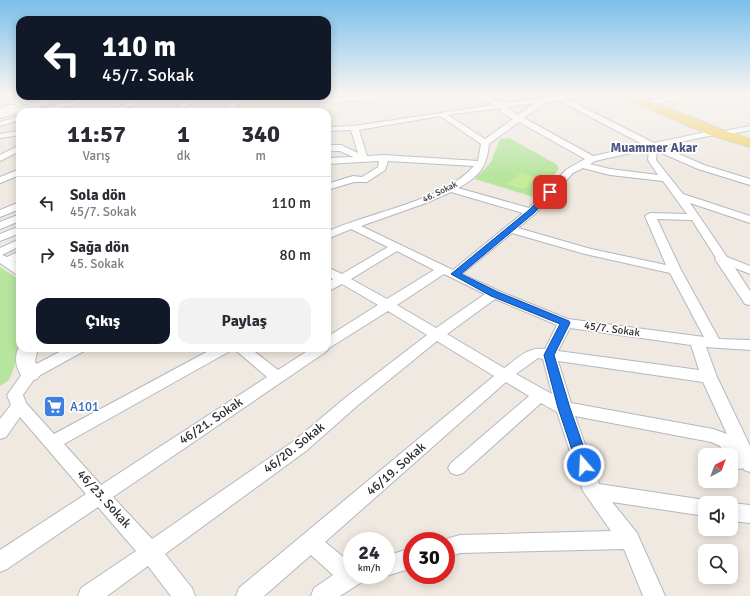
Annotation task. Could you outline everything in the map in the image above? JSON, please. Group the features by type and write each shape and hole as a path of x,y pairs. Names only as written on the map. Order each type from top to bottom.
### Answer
{"main road":[{"path":"693,122 721,133 750,142"},
{"path":"696,122 721,133"},
{"path":"27,352 25,361 30,374"}],"street":[{"path":"331,129 354,128 392,122"},
{"path":"453,122 484,143"},
{"path":"331,162 384,158 481,164 484,143 515,122"},
{"path":"524,122 592,159"},
{"path":"605,122 701,168 750,182"},
{"path":"0,131 16,126"},
{"path":"354,128 364,159"},
{"path":"331,341 388,305 449,272 510,229 531,212 570,171 592,159 750,128"},
{"path":"0,136 16,134"},
{"path":"653,146 652,160 664,178 695,217 721,259 750,301"},
{"path":"331,148 341,148 364,159"},
{"path":"0,158 16,150"},
{"path":"331,186 353,179 364,180 382,168 384,158"},
{"name":"46. Sokak","path":"331,234 351,225 451,189 469,176 481,164"},
{"path":"583,165 610,172 664,178"},
{"path":"0,180 16,176"},
{"path":"451,189 531,212"},
{"path":"678,196 750,220"},
{"path":"0,214 16,207"},
{"path":"695,217 650,216 675,270 714,343"},
{"path":"0,226 16,219"},
{"name":"45/7. Sokak","path":"351,225 494,294 565,323 697,341 750,345"},
{"path":"510,229 589,252 675,270"},
{"path":"0,238 16,231"},
{"path":"2,258 16,246"},
{"path":"331,286 396,247"},
{"path":"2,258 16,256"},
{"path":"2,258 16,268"},
{"path":"721,259 750,270"},
{"path":"331,274 388,305 505,375 564,408 713,436 726,441 744,463"},
{"name":"46/20. Sokak","path":"89,596 152,553 300,446 351,402 437,334 494,294"},
{"path":"565,323 549,355 564,408 592,491 630,540 654,596"},
{"path":"697,341 709,377 744,463"},
{"path":"0,432 19,406 15,395 30,374 71,352"},
{"path":"52,443 218,352"},
{"path":"245,352 277,377"},
{"name":"46/21. Sokak","path":"0,562 316,352"},
{"name":"46/19. Sokak","path":"247,596 505,375 535,353 709,377"},
{"path":"457,468 541,394"},
{"name":"46/23. Sokak","path":"19,406 152,553 184,596"},
{"path":"592,491 698,507"},
{"path":"738,513 750,514"},
{"path":"455,545 460,544 630,540"},
{"path":"311,542 343,569"},
{"path":"322,596 343,582"}],"shaded area":[{"path":"331,122 332,122 336,127 331,127"}],"green space":[{"path":"509,138 556,164 559,168 548,185 553,187 543,200 475,179 491,162 500,139"},
{"path":"521,173 538,178 524,189 507,184"},
{"path":"0,267 16,277 16,352 20,352 9,380 0,386"}],"place":[{"name":"A101","path":"54,407"}],"district":[{"name":"Muammer Akar","path":"654,148"}],"route":[{"path":"550,192 531,212 455,274 494,294 565,323 549,355 564,408 584,465"}]}
